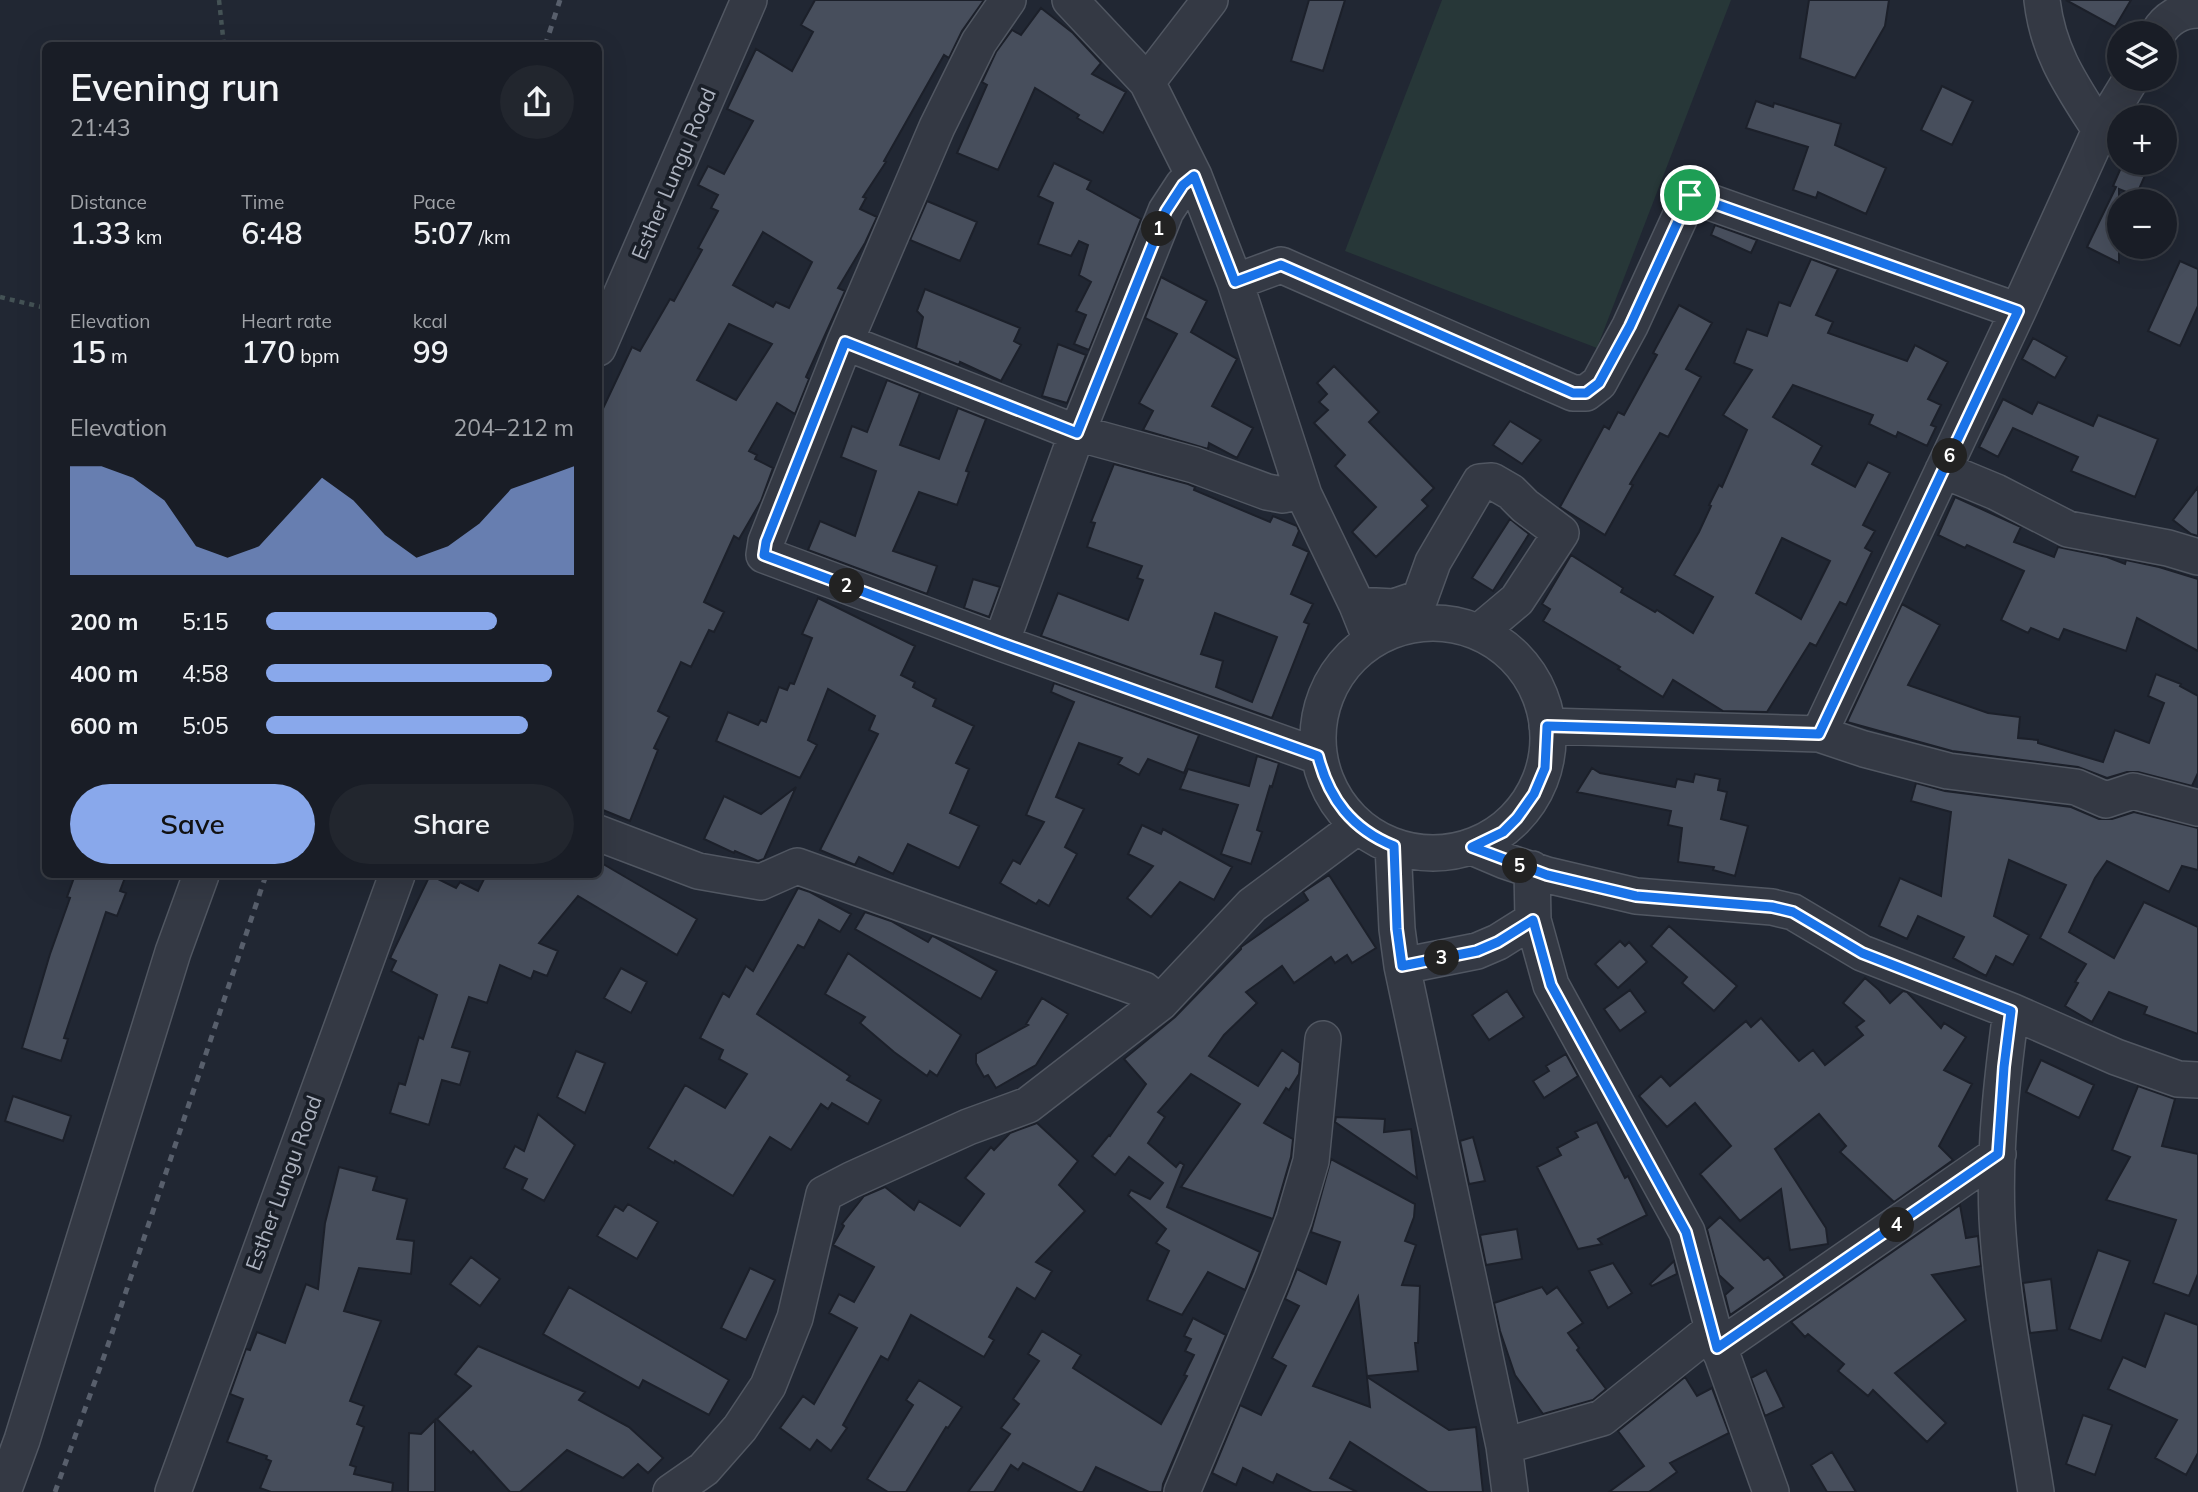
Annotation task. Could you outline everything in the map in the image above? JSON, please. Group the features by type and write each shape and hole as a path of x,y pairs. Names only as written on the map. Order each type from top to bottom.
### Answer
{"street":[{"name":"Esther Lungu Road","path":"602,339 749,0"},
{"path":"1008,0 979,42 937,127 845,342 766,542 764,555 1318,756"},
{"path":"1070,0 1147,82 1194,176 1235,282 1304,495 1371,640"},
{"path":"1147,82 1210,0"},
{"path":"2045,5 2063,73 2100,130"},
{"path":"2169,21 2183,10 2198,10"},
{"path":"1819,734 2100,130 2124,91"},
{"path":"1001,643 1077,433 1166,211 1183,185 1194,176"},
{"path":"1235,282 1281,265 1573,393 1586,393 1599,383 1630,326 1690,195 2018,311"},
{"path":"845,342 1077,433 1194,465 1267,492 1304,495"},
{"path":"1943,470 1996,492 2068,529 2198,556"},
{"path":"1357,605 1394,607 1420,598 1433,562 1480,482 1492,481 1511,492 1561,533 1517,600 1479,632"},
{"path":"1435,622 1457,625 1479,632 1507,650 1530,676 1541,696 1547,717 1545,768 1534,794 1503,832 1472,847 1447,853 1421,853 1376,838 1358,826 1343,811 1324,776 1318,756 1317,729 1322,703 1333,678 1350,657 1371,640 1412,624 1435,622"},
{"path":"1547,726 1819,734 1948,771 2076,787 2106,800 2133,791 2198,808"},
{"path":"671,1492 704,1469 740,1428 768,1386 795,1318 824,1194 968,1127 1028,1105 1160,1003 1252,905 1358,826"},
{"path":"602,835 698,871 761,882 797,866 1144,990 1160,1003"},
{"path":"1394,846 1395,901 1402,966 1504,1446 1510,1492"},
{"path":"1472,847 1547,875 1636,896 1772,907 1793,912 1862,953 2011,1011 2116,1057 2178,1079 2198,1080"},
{"path":"1532,869 1533,920 1551,985 1686,1232 1715,1339 1771,1492"},
{"path":"3,1492 11,1436 200,878"},
{"name":"Esther Lungu Road","path":"173,1492 396,878"},
{"path":"1402,966 1477,951 1498,942 1533,920"},
{"path":"2011,1011 1998,1154 1997,1217 2005,1300 2036,1492"},
{"path":"1182,1492 1294,1219 1311,1161 1323,1039"},
{"path":"1504,1446 1602,1418 1715,1339 1998,1154"}],"path":[{"path":"219,0 224,42"},
{"path":"0,297 42,307"}],"shaded area":[{"path":"1442,0 1731,0 1597,348 1345,251"}],"building":[{"path":"815,0 984,0 962,31 949,58 944,55 884,161 886,162 863,197 866,198 860,209 877,217 838,288 845,291 806,377 809,379 795,414 777,403 749,451 757,455 755,459 773,468 761,501 739,539 734,536 704,602 724,612 714,632 709,630 691,667 681,662 658,711 669,717 654,748 658,750 630,821 602,810 602,411 632,347 640,351 670,299 674,301 702,250 698,248 718,211 711,208 718,195 698,185 708,166 724,174 753,121 727,109 756,49 792,71 813,32 801,25","holes":["763,232 812,262 789,308 776,302 773,307 733,285","729,324 772,344 736,400 697,380"]},
{"path":"1309,0 1345,0 1323,71 1291,61"},
{"path":"1809,0 1889,0 1885,26 1855,78 1800,58"},
{"path":"2066,0 2131,0 2119,21 2107,23"},
{"path":"1041,8 1073,33 1101,63 1092,74 1126,92 1103,133 1035,88 998,170 957,153 987,85 982,82 996,52 1012,30 1021,35"},
{"path":"1942,86 1973,101 1952,145 1921,130"},
{"path":"1756,101 1773,107 1774,103 1841,124 1835,145 1886,168 1866,214 1818,192 1816,198 1793,190 1808,147 1746,128"},
{"path":"1054,163 1091,181 1087,189 1141,219 1089,350 1074,344 1086,315 1076,311 1091,282 1079,275 1088,245 1079,241 1071,256 1038,244 1053,203 1038,196"},
{"path":"2118,175 2145,175 2139,189 2115,189 2113,186"},
{"path":"927,201 977,222 960,261 910,240"},
{"path":"2107,206 2107,257 2087,247"},
{"path":"1715,225 1757,240 1751,253 1711,235"},
{"path":"1811,259 1838,269 1816,315 1833,322 1828,333 1907,361 1915,345 1948,362 1928,399 1941,405 1931,425 1936,427 1927,446 1898,432 1896,437 1869,424 1873,415 1793,385 1773,417 1822,446 1812,464 1855,487 1868,462 1890,473 1863,525 1875,531 1865,548 1872,552 1846,605 1840,602 1816,646 1810,643 1767,712 1723,711 1673,680 1663,697 1618,669 1620,667 1543,621 1550,609 1542,604 1571,555 1623,588 1621,592 1655,612 1657,610 1693,633 1713,597 1674,575 1699,532 1719,485 1722,487 1747,430 1723,415 1752,370 1734,363 1747,329 1767,336 1779,302 1790,306","holes":["1782,538 1830,561 1801,619 1756,593"]},
{"path":"2180,261 2198,269 2198,306 2180,346 2148,331"},
{"path":"1161,277 1207,301 1191,332 1237,359 1212,406 1253,428 1237,458 1209,443 1208,449 1143,430 1153,411 1139,403 1177,334 1145,318"},
{"path":"925,289 1020,328 1014,341 1021,345 1001,381 960,362 959,365 916,348 923,317 917,311"},
{"path":"1679,305 1712,323 1686,369 1701,377 1668,437 1660,433 1630,484 1633,485 1605,535 1560,507 1604,426 1609,429 1618,412 1624,415 1657,355 1653,353"},
{"path":"2033,338 2067,357 2055,378 2022,359"},
{"path":"1058,344 1086,355 1067,403 1042,396"},
{"path":"1334,366 1379,412 1369,422 1434,488 1422,500 1428,506 1376,557 1352,532 1376,507 1335,466 1345,455 1314,423 1328,410 1319,402 1327,394 1317,383"},
{"path":"887,380 920,393 900,445 939,459 958,408 986,419 966,471 969,472 957,505 919,492 893,551 937,566 927,594 808,550 820,521 855,536 876,471 841,457 852,426 867,432"},
{"path":"2003,399 2032,414 2038,402 2093,426 2098,415 2158,439 2135,497 2071,471 2078,457 2013,428 1998,457 1979,447"},
{"path":"1510,421 1541,440 1522,464 1493,445"},
{"path":"1114,464 1188,484 1195,487 1194,490 1270,522 1273,516 1297,526 1299,531 1293,545 1309,552 1291,594 1313,604 1304,622 1309,624 1272,718 1041,636 1058,593 1128,620 1143,580 1137,578 1142,566 1087,547 1095,523 1091,522","holes":["1215,613 1277,637 1252,702 1216,687 1223,661 1201,654"]},
{"path":"2198,487 2198,536 2173,520"},
{"path":"1955,497 2021,527 2014,542 2054,557 2058,547 2107,557 2125,564 2126,560 2159,567 2198,579 2198,651 2137,618 2126,651 2064,629 2059,640 2031,628 2028,633 2001,620 2024,571 1938,535"},
{"path":"1510,519 1529,534 1493,591 1472,578"},
{"path":"973,579 1000,587 989,617 964,608"},
{"path":"818,598 915,646 901,675 915,682 913,687 936,699 933,706 974,726 956,763 969,769 950,813 979,826 959,868 908,844 893,874 859,857 855,865 820,850 878,734 869,730 875,716 828,689 808,740 817,745 800,778 716,741 728,712 758,725 761,720 766,722 779,687 787,690 790,683 794,684 812,638 802,634"},
{"path":"1902,604 1940,625 1908,685 1988,713 2020,717 2018,738 2038,740 2038,743 2103,762 2115,730 2149,743 2164,703 2148,696 2156,674 2181,684 2180,686 2198,696 2198,773 2192,786 2138,772 2107,778 2078,767 1952,751 1847,722"},
{"path":"1054,683 1199,735 1184,773 1148,759 1139,775 1118,764 1122,758 1079,743 1056,797 1084,809 1065,847 1077,854 1049,906 1039,900 1036,904 1000,883 1013,860 1020,864 1044,822 1026,815 1074,702 1051,692"},
{"path":"1257,756 1279,763 1257,830 1262,832 1251,864 1221,854 1238,805 1180,789 1188,769 1249,786"},
{"path":"1592,768 1600,773 1675,787 1677,779 1693,782 1695,774 1720,779 1718,790 1727,792 1721,819 1748,826 1735,876 1713,870 1714,867 1678,862 1682,828 1668,825 1671,811 1577,792"},
{"path":"1916,783 1945,791 2071,807 2099,819 2112,819 2134,812 2198,828 2198,870 2182,866 2169,892 2107,861 2095,878 2069,932 2114,958 2144,902 2198,927 2198,1034 2144,1014 2147,1007 2109,992 2092,1022 2065,1006 2086,964 2040,938 2066,885 2009,860 1994,916 2029,935 2013,965 1996,956 1986,976 1953,958 1964,937 1918,916 1907,939 1879,926 1900,878 1941,896 1951,812 1911,801"},
{"path":"796,787 764,859 758,861 735,851 734,853 704,839 724,796 761,814"},
{"path":"1142,825 1161,834 1163,829 1232,867 1214,900 1180,882 1151,917 1127,898 1153,866 1128,854"},
{"path":"602,863 697,919 677,955 578,896 539,943 558,951 547,976 534,971 531,979 500,965 487,1003 469,997 452,1047 470,1052 460,1085 442,1080 429,1125 390,1113 399,1083 405,1085 419,1037 423,1039 437,995 391,971 396,961 390,958 429,878 436,878 456,888 460,882 478,891 484,878 602,878"},
{"path":"1329,875 1376,948 1352,963 1347,955 1335,963 1331,957 1294,983 1282,966 1246,992 1257,1003 1224,1035 1209,1056 1258,1086 1282,1050 1300,1063 1299,1074 1289,1090 1286,1088 1264,1123 1293,1139 1291,1157 1273,1219 1181,1187 1240,1104 1191,1074 1158,1112 1165,1117 1148,1143 1176,1167 1180,1162 1184,1165 1167,1207 1260,1252 1245,1290 1208,1272 1182,1315 1147,1300 1169,1251 1156,1243 1166,1229 1128,1195 1131,1190 1150,1199 1163,1183 1129,1157 1115,1175 1092,1156 1110,1136 1146,1084 1124,1059 1175,1017 1241,947 1308,900 1303,892"},
{"path":"74,878 125,878 120,891 126,893 117,916 106,912 64,1038 68,1039 61,1061 22,1048 70,898 67,897"},
{"path":"798,888 851,914 840,932 819,920 804,948 798,945 757,1014 850,1076 847,1080 881,1100 868,1124 832,1103 828,1109 821,1104 791,1150 770,1137 733,1196 648,1148 685,1085 725,1108 747,1074 719,1059 723,1050 700,1038 723,993 729,997 746,966 753,971"},
{"path":"865,912 891,921 928,942 932,936 935,937 997,971 981,999 855,929"},
{"path":"1669,926 1737,986 1714,1011 1682,983 1687,977 1651,946"},
{"path":"1620,941 1625,946 1629,942 1647,962 1618,988 1595,964"},
{"path":"848,953 961,1035 937,1076 930,1071 927,1076 894,1052 860,1023 865,1017 825,994"},
{"path":"621,968 647,982 631,1013 604,998"},
{"path":"1865,978 1890,1003 1903,991 1907,992 1941,1028 1944,1023 1966,1037 1944,1070 1972,1084 1939,1146 1953,1160 1894,1202 1840,1152 1846,1146 1819,1114 1775,1149 1826,1228 1828,1244 1790,1250 1781,1189 1740,1221 1700,1174 1731,1146 1695,1103 1667,1127 1639,1096 1661,1076 1670,1086 1746,1021 1751,1027 1761,1018 1799,1061 1813,1050 1825,1065 1863,1035 1856,1027 1864,1021 1843,1003"},
{"path":"1630,990 1646,1012 1620,1031 1604,1009"},
{"path":"1507,991 1524,1017 1489,1040 1472,1015"},
{"path":"1042,998 1068,1014 1036,1065 996,1088 988,1075 984,1077 976,1063 976,1054 1028,1025 1026,1024"},
{"path":"576,1051 605,1063 585,1113 557,1097"},
{"path":"1566,1054 1578,1076 1544,1098 1533,1081 1549,1071 1546,1066"},
{"path":"2041,1060 2094,1085 2079,1118 2026,1092"},
{"path":"2138,1086 2175,1099 2162,1146 2198,1154 2198,1274 2189,1296 2153,1283 2176,1220 2106,1200 2130,1157 2112,1150"},
{"path":"13,1096 71,1116 63,1141 5,1121"},
{"path":"538,1114 575,1145 544,1201 522,1189 527,1179 504,1168 515,1146 524,1151"},
{"path":"1336,1117 1385,1119 1384,1132 1411,1129 1417,1178 1335,1122"},
{"path":"1597,1122 1647,1215 1598,1239 1602,1244 1578,1249 1537,1167 1561,1155 1557,1148 1578,1137 1575,1132"},
{"path":"1037,1123 1078,1161 1059,1185 1085,1211 1036,1262 1052,1271 1035,1299 1017,1288 989,1337 994,1340 984,1357 911,1315 888,1360 881,1356 843,1425 847,1428 831,1451 817,1440 810,1450 780,1428 803,1396 814,1404 857,1328 829,1313 839,1294 854,1302 874,1267 833,1245 844,1226 842,1224 864,1196 885,1187 914,1210 919,1201 960,1226 984,1194 965,1178 991,1147 994,1150 1010,1133"},
{"path":"1473,1137 1485,1181 1469,1184 1460,1141"},
{"path":"1331,1159 1415,1204 1414,1217 1405,1241 1416,1245 1402,1285 1420,1286 1418,1343 1415,1343 1418,1371 1367,1376 1358,1297 1313,1386 1370,1407 1367,1377 1449,1430 1476,1427 1483,1492 1428,1492 1350,1442 1330,1478 1357,1492 1312,1492 1277,1474 1273,1483 1243,1468 1236,1485 1212,1473 1240,1405 1261,1415 1286,1366 1272,1358 1299,1306 1285,1299 1297,1269 1326,1284 1340,1242 1311,1232"},
{"path":"339,1167 377,1177 373,1190 407,1199 397,1239 414,1241 411,1274 359,1268 344,1311 381,1321 350,1401 364,1406 357,1424 364,1427 350,1465 356,1467 354,1474 393,1483 392,1492 271,1492 260,1488 271,1461 266,1459 267,1456 227,1442 243,1399 230,1394 246,1349 250,1350 257,1332 285,1343 306,1284 318,1289 325,1223"},
{"path":"628,1204 658,1222 637,1259 597,1236 615,1206 623,1211"},
{"path":"1960,1205 1966,1238 1978,1236 1981,1266 1932,1275 1966,1320 1895,1373 1946,1423 1927,1442 1873,1390 1868,1396 1838,1371 1844,1364 1808,1334 1805,1337 1791,1322"},
{"path":"1720,1217 1764,1260 1768,1257 1785,1277 1730,1315 1725,1295 1733,1288 1719,1275 1707,1229"},
{"path":"1517,1229 1522,1259 1486,1265 1480,1235"},
{"path":"2098,1250 2130,1261 2101,1341 2069,1329"},
{"path":"471,1257 500,1279 480,1306 450,1284"},
{"path":"1674,1261 1677,1274 1652,1286 1650,1284"},
{"path":"1613,1263 1632,1293 1608,1308 1589,1271"},
{"path":"750,1268 775,1280 746,1340 721,1328"},
{"path":"2051,1279 2057,1330 2030,1333 2023,1283"},
{"path":"569,1287 729,1380 709,1415 643,1380 639,1388 543,1334"},
{"path":"1542,1287 1547,1294 1557,1287 1583,1323 1568,1333 1606,1389 1593,1400 1543,1414 1515,1375 1494,1303"},
{"path":"2165,1313 2198,1325 2198,1453 2186,1475 2155,1458 2177,1420 2108,1389 2123,1357 2145,1367"},
{"path":"1193,1318 1226,1335 1162,1492 1149,1492 1096,1467 1083,1492 1078,1492 1023,1463 1018,1470 1011,1465 994,1492 968,1492 1010,1434 1001,1428 1019,1404 1013,1399 1039,1361 1028,1354 1042,1331 1081,1355 1073,1368 1161,1424 1187,1376 1184,1375 1194,1355 1185,1351 1191,1339 1184,1336"},
{"path":"478,1346 585,1392 579,1400 629,1427 663,1458 648,1473 638,1464 623,1478 567,1450 520,1492 510,1492 473,1451 471,1453 437,1419 471,1386 455,1374"},
{"path":"1766,1370 1784,1407 1765,1416 1751,1378"},
{"path":"1685,1377 1697,1396 1712,1388 1729,1433 1670,1463 1677,1472 1649,1492 1609,1492 1644,1466 1618,1431"},
{"path":"919,1380 962,1407 948,1428 946,1427 906,1492 888,1492 867,1479 913,1405 906,1400"},
{"path":"2083,1415 2112,1425 2095,1475 2066,1464"},
{"path":"435,1420 435,1492 408,1492 409,1433 421,1434"},
{"path":"1832,1452 1856,1492 1827,1492 1811,1465"}],"railway":[{"path":"546,42 560,0"},
{"path":"55,1492 107,1348 265,878"}],"route":[{"path":"1194,176 1235,282 1281,265 1573,393 1586,393 1599,383 1630,326 1690,195 2018,311 1819,734 1547,726 1545,768 1534,794 1503,832 1472,847 1547,875 1636,896 1772,907 1793,912 1862,953 2011,1011 1998,1154 1717,1348 1686,1232 1633,1130 1604,1083 1551,985 1533,920 1498,942 1477,951 1402,966 1394,888 1394,846 1358,826 1343,811 1332,794 1318,756 764,555 766,542 845,342 1077,433 1166,211 1183,185 1194,176"}]}
